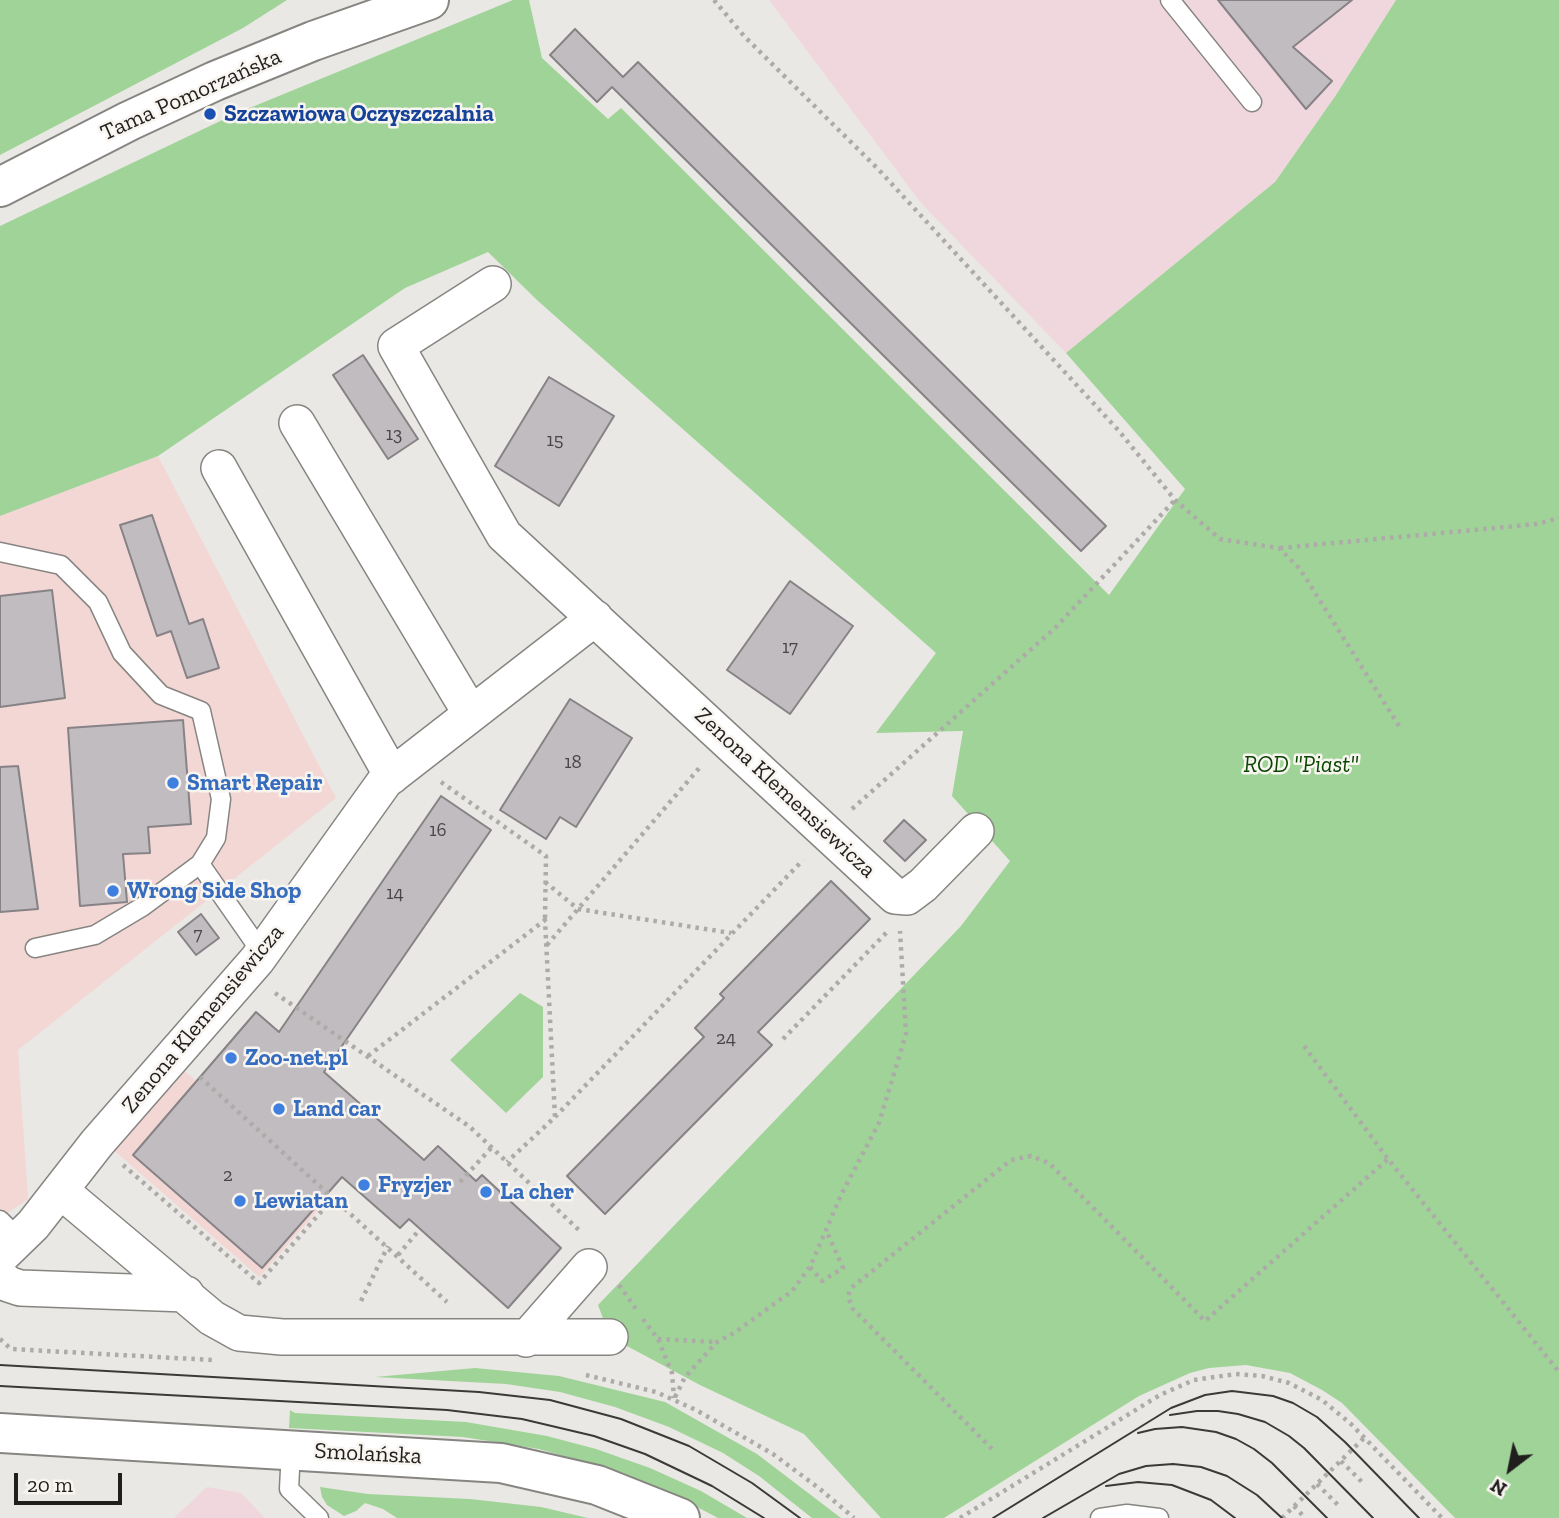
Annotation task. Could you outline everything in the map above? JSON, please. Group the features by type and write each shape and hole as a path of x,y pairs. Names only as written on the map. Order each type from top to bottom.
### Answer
{"street":[{"name":"Tama Pomorzańska","path":"0,187 129,121 385,7 429,0"},
{"name":"Zenona Klemensiewicza","path":"493,284 396,346 504,535 895,896 907,897 923,885 976,831"},
{"path":"297,423 471,714"},
{"path":"219,468 392,776"},
{"name":"Zenona Klemensiewicza","path":"6,1239 61,1191 97,1143 253,963 385,781 595,618"},
{"path":"61,1191 212,1318 239,1333 282,1337 610,1337"},
{"path":"526,1339 596,1261"},
{"path":"0,1277 8,1284 20,1288 186,1294"},
{"path":"0,1417 46,1436"},
{"name":"Smolańska","path":"0,1433 501,1463 597,1485 680,1518"}],"lane":[{"path":"1170,0 1252,102"},
{"path":"0,552 61,565 98,602 122,653 161,695 201,711 221,799 216,838 201,864 142,907 95,935 36,948"},
{"path":"201,864 253,963"},
{"path":"291,1450 289,1489 319,1518"},
{"path":"1100,1518 1127,1514 1159,1518"}],"path":[{"path":"714,0 753,45 878,169 1110,421 1175,500 1220,539 1279,548 1537,524 1559,518"},
{"path":"846,814 1036,647 1175,500"},
{"path":"1279,548 1300,569 1399,726"},
{"path":"546,945 708,757"},
{"path":"431,774 546,856 545,920 555,1117"},
{"path":"507,1162 555,1117 804,859"},
{"path":"545,882 578,909 732,933"},
{"path":"368,1056 545,920"},
{"path":"674,1398 685,1377 717,1342 734,1333 792,1291 810,1267 842,1193 879,1123 906,1034 900,920"},
{"path":"783,1039 890,930"},
{"path":"253,963 368,1056 470,1127 580,1231 596,1261 658,1339 672,1373 674,1398"},
{"path":"1304,1046 1388,1159 1559,1371"},
{"path":"202,1079 486,1338"},
{"path":"97,1143 259,1283 333,1198"},
{"path":"460,1182 492,1147"},
{"path":"992,1449 852,1308 848,1296 851,1288 1011,1160 1031,1156 1049,1163 1205,1321 1388,1159"},
{"path":"398,1255 420,1229"},
{"path":"810,1267 822,1281 843,1268 827,1231"},
{"path":"343,1336 388,1246"},
{"path":"0,1339 11,1349 225,1361"},
{"path":"658,1339 717,1342"},
{"path":"29,1350 29,1358"},
{"path":"578,1374 674,1398 773,1454 854,1518"},
{"path":"960,1518 1179,1385 1210,1376 1254,1375 1289,1383 1329,1405 1442,1518"},
{"path":"1282,1518 1364,1438"},
{"path":"1341,1461 1364,1484"},
{"path":"1318,1484 1340,1507"},
{"path":"1294,1506 1305,1518"}],"shaded area":[{"path":"769,0 1396,0 1336,95 1275,182 1066,353 921,203"},
{"path":"158,456 336,798 18,1050 28,1199 0,1218 0,516"},
{"path":"181,1068 329,1198 259,1277 109,1146"},
{"path":"207,1487 241,1493 265,1518 174,1518"}],"green space":[{"path":"0,0 287,0 243,28 0,155"},
{"name":"ROD \"Piast\"","path":"513,0 529,0 542,58 608,119 621,108 1109,595 1185,489 1066,353 1275,182 1336,95 1396,0 1559,0 1559,1518 1455,1518 1342,1403 1290,1373 1246,1365 1209,1368 1190,1373 1139,1396 944,1518 881,1518 804,1434 700,1385 610,1337 598,1305 961,926 1010,861 952,796 963,731 876,733 936,653 538,301 488,252 405,288 158,456 0,516 0,226 235,114"},
{"path":"520,993 543,1007 543,1077 506,1113 450,1060"},
{"path":"475,1368 559,1376 665,1402 757,1454 841,1518 812,1518 759,1476 723,1453 669,1427 615,1407 560,1392 506,1384 375,1377"},
{"path":"290,1410 295,1413 466,1422 547,1436 596,1449 650,1468 701,1491 747,1518 718,1518 625,1474 539,1449 463,1437 289,1428"},
{"path":"320,1487 368,1494 470,1499 541,1507 588,1518 397,1518 383,1509 365,1503 344,1516 327,1505"}],"building":[{"path":"1218,0 1352,0 1293,47 1332,81 1306,109"},
{"path":"575,29 623,77 638,62 1106,526 1081,551 612,87 597,102 550,55"},
{"path":"363,355 418,439 388,459 333,375"},
{"path":"549,377 614,416 559,506 495,466"},
{"path":"152,515 189,624 203,619 219,668 187,678 171,631 157,636 120,525"},
{"path":"790,581 853,626 790,714 727,670"},
{"path":"52,590 65,698 0,707 0,596"},
{"path":"570,699 632,738 576,827 560,817 546,839 500,810"},
{"path":"183,720 191,824 148,827 150,853 123,854 127,902 80,906 68,728"},
{"path":"18,766 38,909 0,912 0,767"},
{"path":"441,796 491,830 324,1072 424,1160 438,1146 476,1181 482,1175 561,1248 508,1308 409,1219 400,1228 342,1177 262,1268 133,1155 256,1012 279,1032"},
{"path":"904,820 926,840 905,861 884,841"},
{"path":"831,881 870,919 758,1032 772,1045 605,1214 567,1176 704,1037 695,1028 724,998 720,994"},
{"path":"201,914 219,938 196,955 178,932"}],"tram line":[{"path":"0,1365 479,1392 550,1400 621,1419 689,1446 752,1483 800,1518"},
{"path":"0,1386 447,1410 522,1419 594,1436 645,1454 712,1486 764,1518"},
{"path":"993,1518 1171,1408 1205,1395 1232,1391 1273,1396 1293,1403 1317,1417 1419,1518"},
{"path":"1170,1415 1218,1411 1265,1422 1304,1448 1373,1518"},
{"path":"1138,1433 1182,1427 1216,1432 1236,1439 1272,1463 1327,1518"},
{"path":"1043,1518 1119,1474 1146,1466 1173,1464 1201,1467 1227,1476 1257,1495 1282,1518"},
{"path":"1106,1486 1138,1482 1172,1485 1211,1500 1235,1518"}],"place":[{"name":"Szczawiowa Oczyszczalnia","path":"210,114"},
{"name":"Smart Repair","path":"173,783"},
{"name":"Wrong Side Shop","path":"113,891"},
{"name":"Zoo-net.pl","path":"231,1058"},
{"name":"Land car","path":"279,1109"},
{"name":"Fryzjer","path":"364,1185"},
{"name":"La cher","path":"486,1192"},
{"name":"Lewiatan","path":"240,1201"}]}
